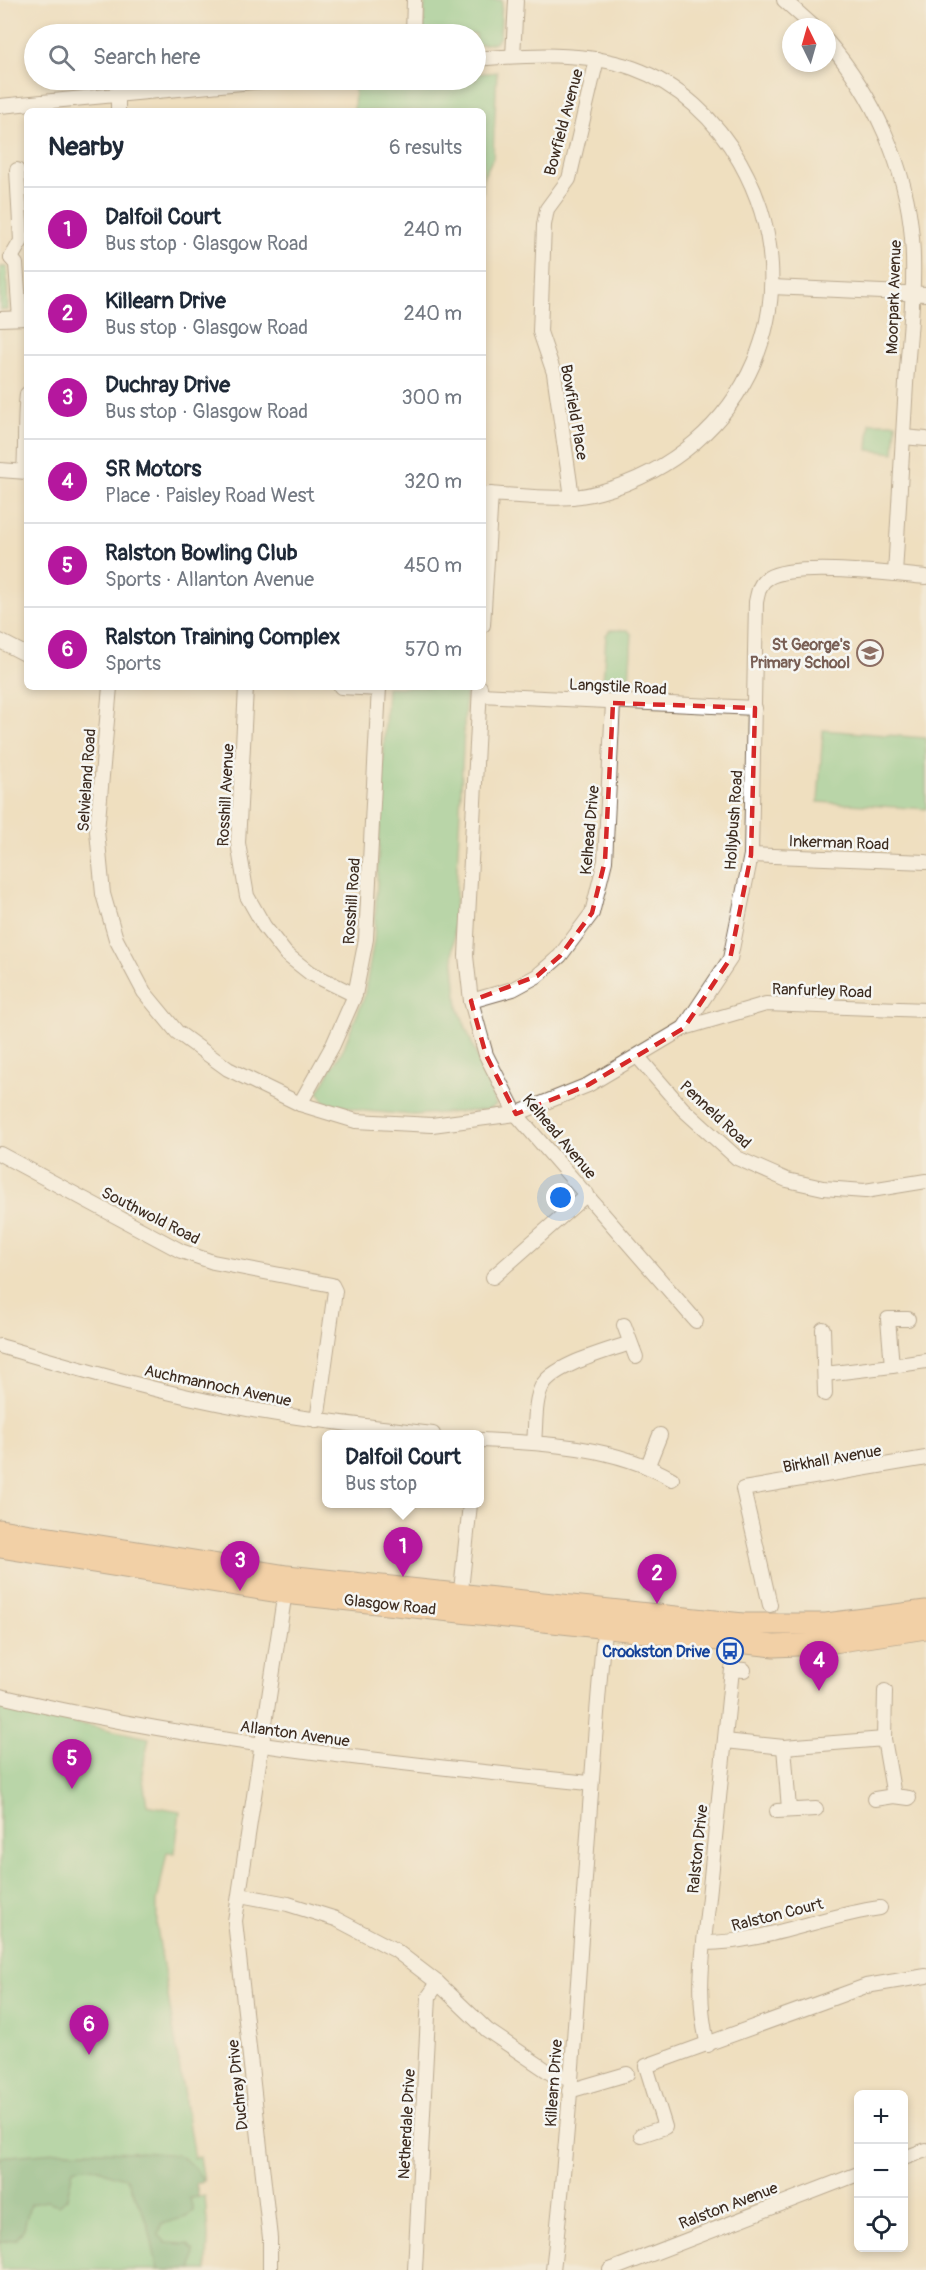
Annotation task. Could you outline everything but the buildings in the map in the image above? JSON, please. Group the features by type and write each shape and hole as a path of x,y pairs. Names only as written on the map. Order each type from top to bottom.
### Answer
{"main road":[{"name":"Glasgow Road","path":"0,1530 286,1585"},
{"name":"Glasgow Road","path":"0,1547 286,1585 605,1619 781,1646 821,1644 864,1628"},
{"path":"864,1628 926,1611"},
{"name":"Glasgow Road","path":"605,1619 772,1615 864,1628"},
{"path":"864,1628 926,1628"}],"street":[{"path":"413,24 414,0"},
{"path":"513,56 516,0"},
{"path":"784,0 804,18"},
{"name":"Moorpark Avenue","path":"836,53 864,92 894,160 912,238 919,294 903,437 895,574"},
{"path":"486,58 513,56 597,59 634,69 671,87 702,111 727,138 749,177 762,210 771,258 772,287 761,348 737,395 716,423 683,455 660,469 599,493 572,497 534,498 487,494 486,526"},
{"name":"Bowfield Avenue","path":"544,225 547,210 569,179 597,59"},
{"path":"0,106 162,90"},
{"path":"118,94 118,108"},
{"path":"0,319 23,318 16,264 6,259 21,241 17,170"},
{"name":"Bowfield Place","path":"544,225 540,333 554,374 572,497"},
{"path":"772,287 919,294"},
{"path":"24,416 24,431"},
{"path":"903,437 926,439"},
{"path":"0,470 24,472"},
{"name":"Hollybush Road","path":"516,1114 588,1085 684,1028 730,959 751,855 756,602 759,589 767,578 785,572 895,574 926,577"},
{"path":"0,641 24,653"},
{"name":"Selvieland Road","path":"110,690 98,831 103,894 116,939 144,992 177,1032 228,1070 300,1104 356,1121 432,1125 516,1114"},
{"name":"Rosshill Avenue","path":"246,690 238,843 247,896 259,919 286,954 310,973 355,995"},
{"name":"Rosshill Road","path":"300,1104 333,1045 355,995 366,939 379,690"},
{"name":"Langstile Road","path":"480,691 614,703 755,708"},
{"name":"Kelhead Avenue","path":"480,691 466,956 471,1001 486,1055 516,1114 696,1321"},
{"name":"Kelhead Drive","path":"471,1001 513,988 537,976 560,956 592,913 605,861 614,703"},
{"name":"Inkerman Road","path":"751,855 926,862"},
{"name":"Ranfurley Road","path":"684,1028 766,1004 926,1010"},
{"name":"Penneld Road","path":"638,1057 683,1109 737,1158 787,1180 823,1188 865,1191 926,1181"},
{"name":"Southwold Road","path":"0,1154 181,1251 213,1262 332,1285 334,1291 317,1421"},
{"path":"493,1277 587,1194"},
{"path":"892,1366 888,1319 908,1319"},
{"path":"624,1325 636,1357"},
{"path":"823,1329 825,1394"},
{"path":"534,1442 542,1385 552,1374 630,1343"},
{"name":"Auchmannoch Avenue","path":"0,1346 164,1392 317,1421 398,1430"},
{"path":"825,1374 926,1361"},
{"path":"648,1465 660,1435"},
{"path":"484,1440 534,1442 624,1458 648,1465 672,1479"},
{"name":"Birkhall Avenue","path":"772,1615 743,1489 926,1458"},
{"path":"460,1603 470,1508"},
{"name":"Duchray Drive","path":"270,2270 270,2238 235,1921 286,1585"},
{"name":"Killearn Drive","path":"553,2270 570,2084 590,1783 605,1619"},
{"name":"Ralston Drive","path":"708,2045 700,2016 705,1943 732,1669 744,1670"},
{"path":"885,1691 884,1739 894,1796"},
{"name":"Allanton Avenue","path":"0,1696 95,1718 263,1747 590,1783"},
{"path":"725,1741 784,1747 884,1739"},
{"path":"784,1747 783,1810 816,1809"},
{"path":"875,1799 894,1796 909,1798"},
{"path":"240,1895 288,1904 336,1919 395,1950 438,1983 487,2030 570,2084 627,2074"},
{"name":"Ralston Court","path":"705,1943 732,1943 855,1905 880,1908"},
{"path":"641,2135 665,2127 646,2066 866,1986 926,1976"},
{"name":"Netherdale Drive","path":"415,2270 429,1996 438,1983"},
{"path":"908,2157 923,2153"},
{"name":"Ralston Avenue","path":"610,2270 854,2176"}],"highlighted area":[{"path":"613,703 755,708 751,855 730,959 684,1028 588,1085 516,1114 486,1055 471,1001 537,976 560,956 592,913 605,861"}],"green space":[{"path":"425,0 502,0 500,36 496,43 486,44 486,24 424,24"},
{"path":"497,72 493,158 486,172 486,108 354,108 355,90 486,90 486,73"},
{"path":"0,267 7,267 8,310 0,310"},
{"path":"870,423 896,423 894,453 868,450"},
{"path":"610,630 628,630 632,635 628,698 602,697 606,635"},
{"path":"387,690 466,690 453,952 458,1007 496,1105 487,1110 413,1115 365,1111 325,1102 318,1092 343,1049 364,997 374,940"},
{"path":"823,730 926,738 926,809 818,802"},
{"path":"0,1707 149,1738 142,1773 147,1805 180,1811 175,1853 167,1852 157,1902 157,1927 194,2158 200,2157 204,2181 196,2183 198,2197 205,2196 208,2235 207,2270 0,2270"},
{"path":"66,2151 175,2155 188,2162 204,2181 196,2183 198,2197 190,2198 193,2211 186,2217 161,2224 159,2235 166,2243 188,2244 194,2251 193,2270 158,2270 148,2224 127,2178 88,2167 73,2170 67,2198 58,2205 47,2201 30,2204 24,2228 17,2239 0,2243 0,2157"}],"place":[{"name":"St George's Primary School","path":"870,653"},
{"name":"Dalfoil Court","path":"403,1577"},
{"name":"Duchray Drive","path":"240,1591"},
{"name":"Killearn Drive","path":"657,1604"},
{"name":"Crookston Drive","path":"730,1651"},
{"name":"SR Motors","path":"819,1691"},
{"name":"Ralston Bowling Club","path":"72,1789"},
{"name":"Ralston Training Complex","path":"89,2055"}]}
